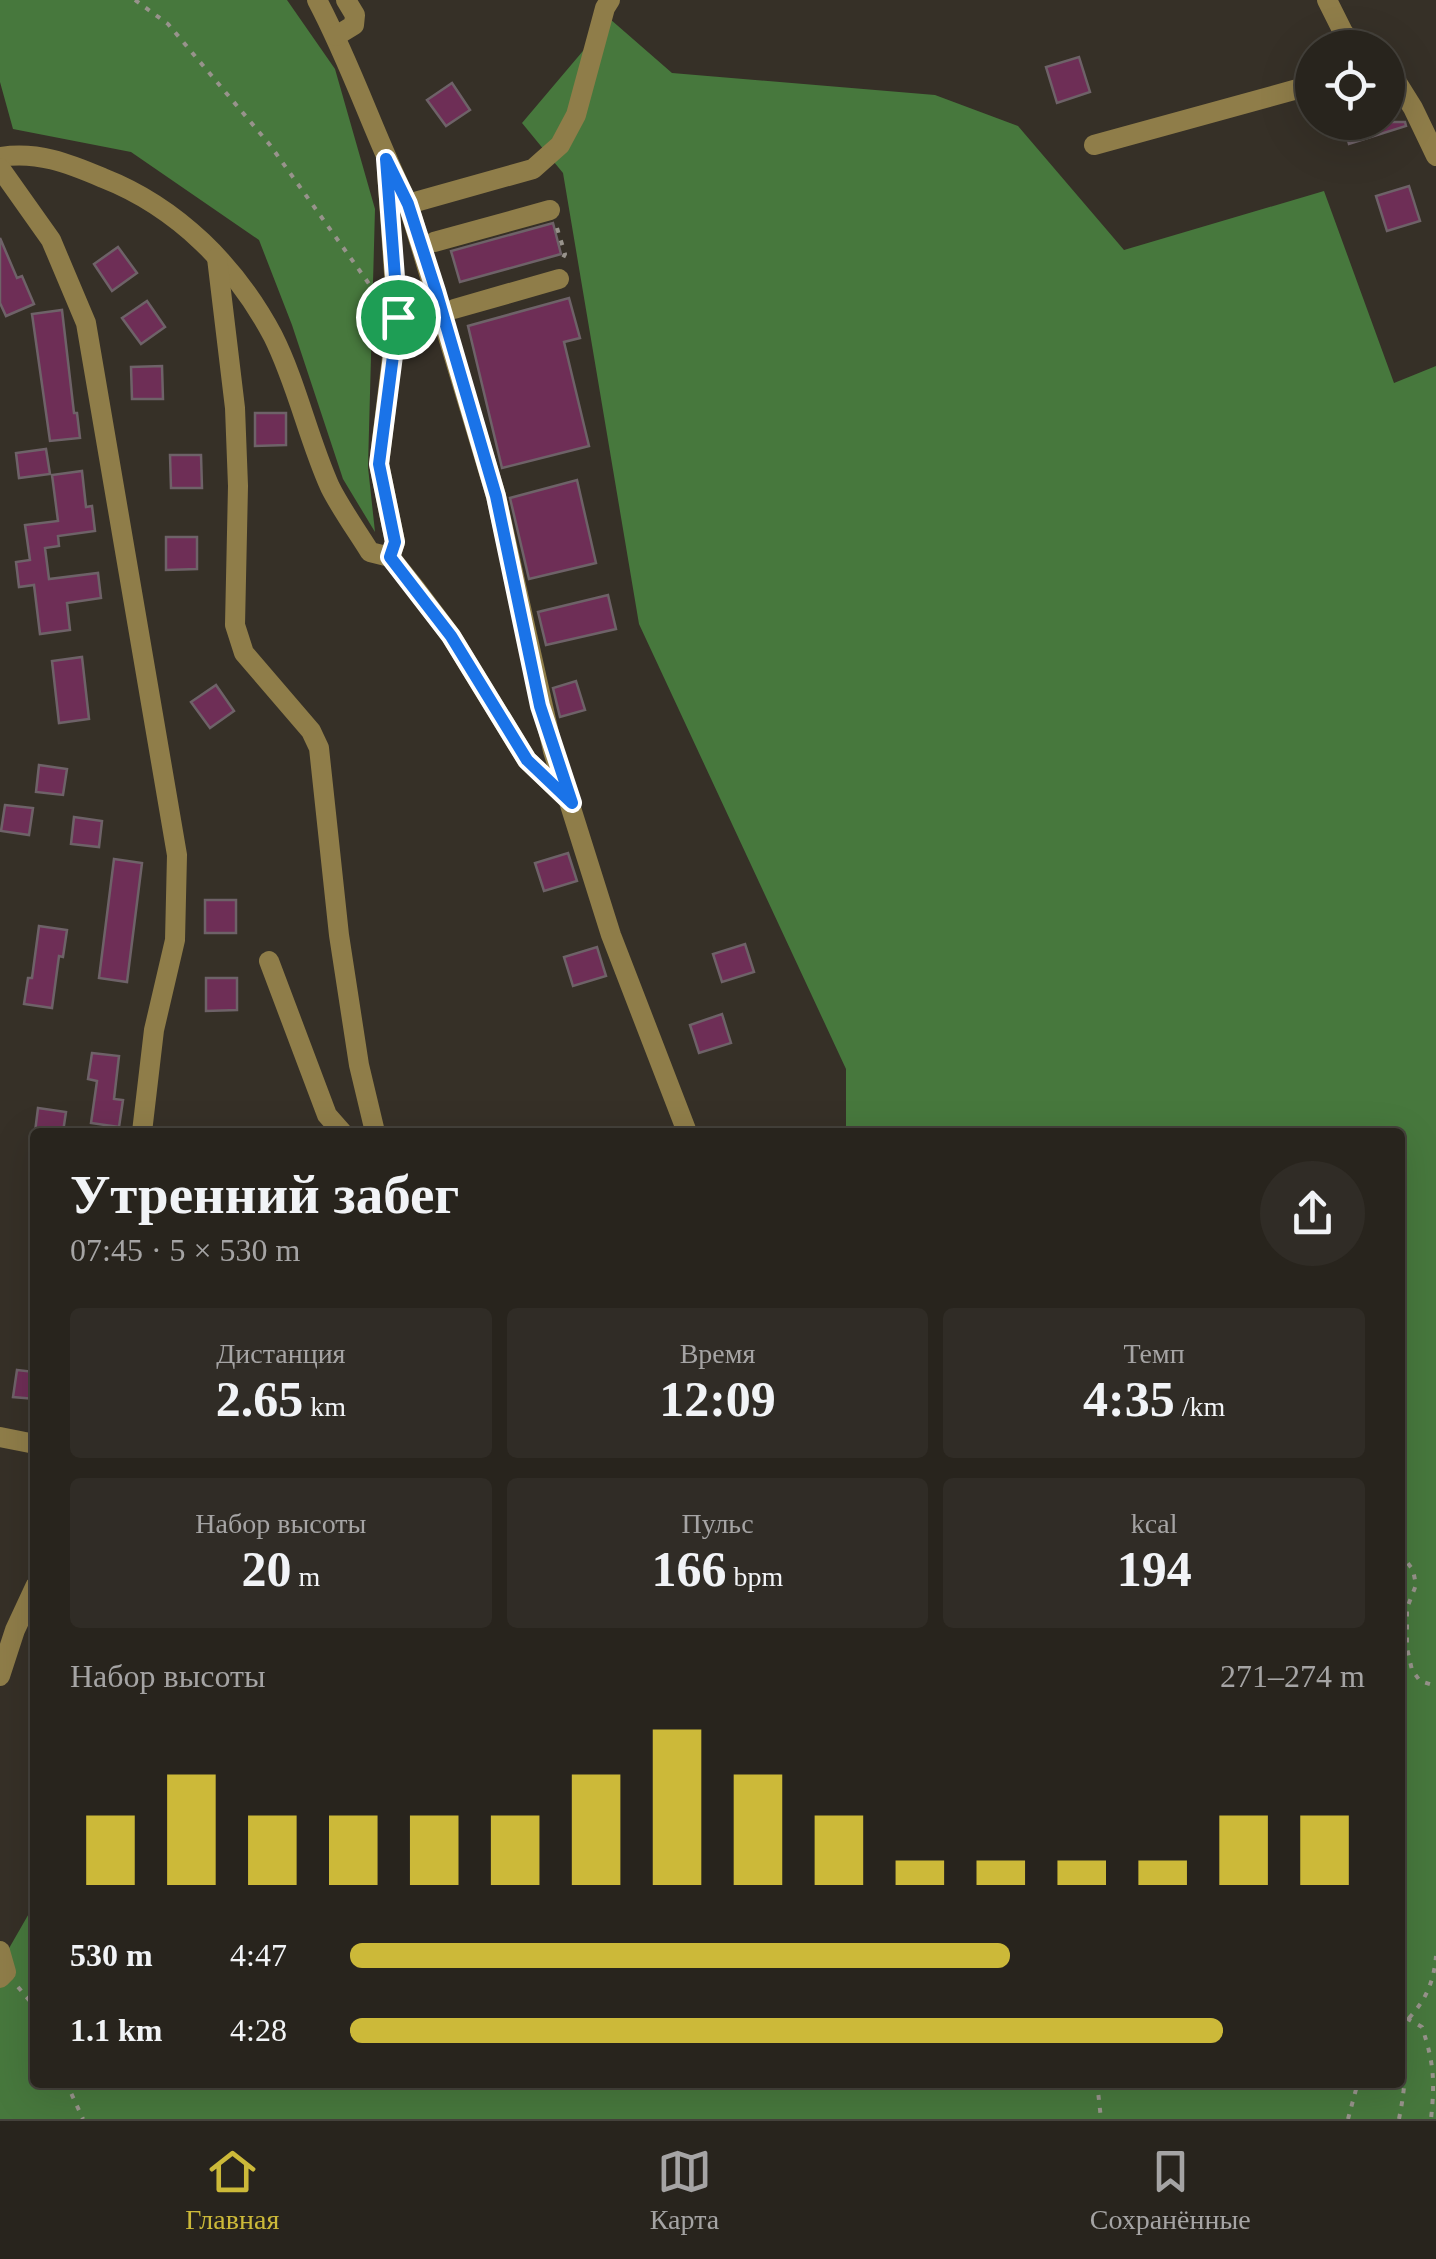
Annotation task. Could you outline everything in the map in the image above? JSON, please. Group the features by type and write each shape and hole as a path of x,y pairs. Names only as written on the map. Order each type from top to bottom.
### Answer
{"street":[{"path":"317,0 408,204 496,496 540,706 612,935 686,1128"},
{"path":"336,36 354,25 354,15 346,0"},
{"path":"408,204 533,169 560,145 576,115 600,22 610,0"},
{"path":"1328,0 1338,30"},
{"path":"1094,145 1295,90"},
{"path":"1405,95 1436,156"},
{"path":"0,157 26,153 70,164 124,186 183,222 238,280 274,338 331,488 370,552 390,557 451,636 527,760 572,803"},
{"path":"386,159 398,317 379,464 395,542 390,557"},
{"path":"0,168 51,240 86,323 177,855 175,940 154,1030 142,1128"},
{"path":"408,204 428,221 542,653"},
{"path":"434,242 550,210"},
{"path":"217,258 235,408 235,625 244,653 310,731 319,748 339,935 359,1065 374,1128"},
{"path":"454,309 559,279"},
{"path":"270,961 327,1115 338,1128"},
{"path":"0,1438 30,1443"},
{"path":"0,1676 30,1598"}],"path":[{"path":"135,0 168,24 270,145 370,288 398,317"},
{"path":"550,210 564,254 559,279"},
{"path":"1405,1560 1413,1570 1416,1585 1406,1608 1406,1648 1412,1670 1420,1681 1436,1686"},
{"path":"1405,2024 1420,2007 1434,1977 1436,1956"},
{"path":"2,1965 30,2001"},
{"path":"1408,2019 1422,2027 1433,2059 1431,2119"},
{"path":"1399,2119 1406,2083 1405,2050"},
{"path":"69,2088 82,2119"},
{"path":"1098,2088 1101,2119"},
{"path":"1348,2119 1356,2088"}],"green space":[{"path":"0,0 287,0 335,69 375,209 368,467 375,532 343,479 259,240 131,152 13,129 0,82"},
{"path":"610,19 672,73 935,95 1018,126 1124,250 1324,191 1394,383 1436,366 1436,2119 0,2119 0,1951 4,1957 30,1912 30,2088 1405,2088 1405,1128 846,1128 846,1069 639,624 563,173 522,123"}],"building":[{"path":"1079,57 1090,92 1057,103 1046,67"},
{"path":"452,83 470,110 446,126 427,100"},
{"path":"1409,186 1420,221 1387,231 1376,196"},
{"path":"553,223 561,254 460,282 451,251"},
{"path":"0,238 17,278 22,276 34,304 6,316 0,303"},
{"path":"118,247 137,273 112,291 94,264"},
{"path":"569,298 580,338 564,342 589,446 502,468 468,326"},
{"path":"147,301 165,327 141,344 122,318"},
{"path":"62,310 80,438 50,441 32,314"},
{"path":"162,366 163,399 132,399 131,367"},
{"path":"255,413 286,413 286,445 255,446"},
{"path":"46,449 50,474 19,478 16,453"},
{"path":"170,455 201,455 202,488 171,488"},
{"path":"82,471 86,507 92,506 95,531 58,536 59,546 45,548 49,579 98,573 101,598 67,603 70,630 40,634 34,585 19,587 16,562 30,560 25,525 58,521 52,475"},
{"path":"577,480 596,563 529,579 510,498"},
{"path":"166,537 197,537 197,569 166,570"},
{"path":"608,595 616,629 546,645 538,612"},
{"path":"82,657 89,719 59,723 52,661"},
{"path":"576,681 585,710 560,717 553,688"},
{"path":"216,685 234,711 210,728 191,702"},
{"path":"39,765 67,769 63,795 36,792"},
{"path":"5,805 33,808 29,835 1,831"},
{"path":"74,817 102,821 99,847 71,844"},
{"path":"568,853 577,881 544,891 535,863"},
{"path":"114,859 142,863 127,982 99,978"},
{"path":"205,900 236,900 236,933 205,933"},
{"path":"39,926 67,930 52,1008 24,1004"},
{"path":"745,944 754,972 722,982 713,954"},
{"path":"597,947 606,976 573,986 564,957"},
{"path":"206,978 237,978 237,1010 206,1011"},
{"path":"722,1014 731,1043 699,1053 690,1025"},
{"path":"92,1053 119,1056 114,1099 123,1100 119,1127 91,1123 97,1081 88,1079"},
{"path":"38,1108 66,1112 64,1128 36,1128"},
{"path":"17,1370 30,1371 30,1399 13,1397"}],"route":[{"path":"386,159 408,204 496,496 540,706 572,803 527,760 451,636 390,557 395,542 379,464 398,317 386,159"}]}
